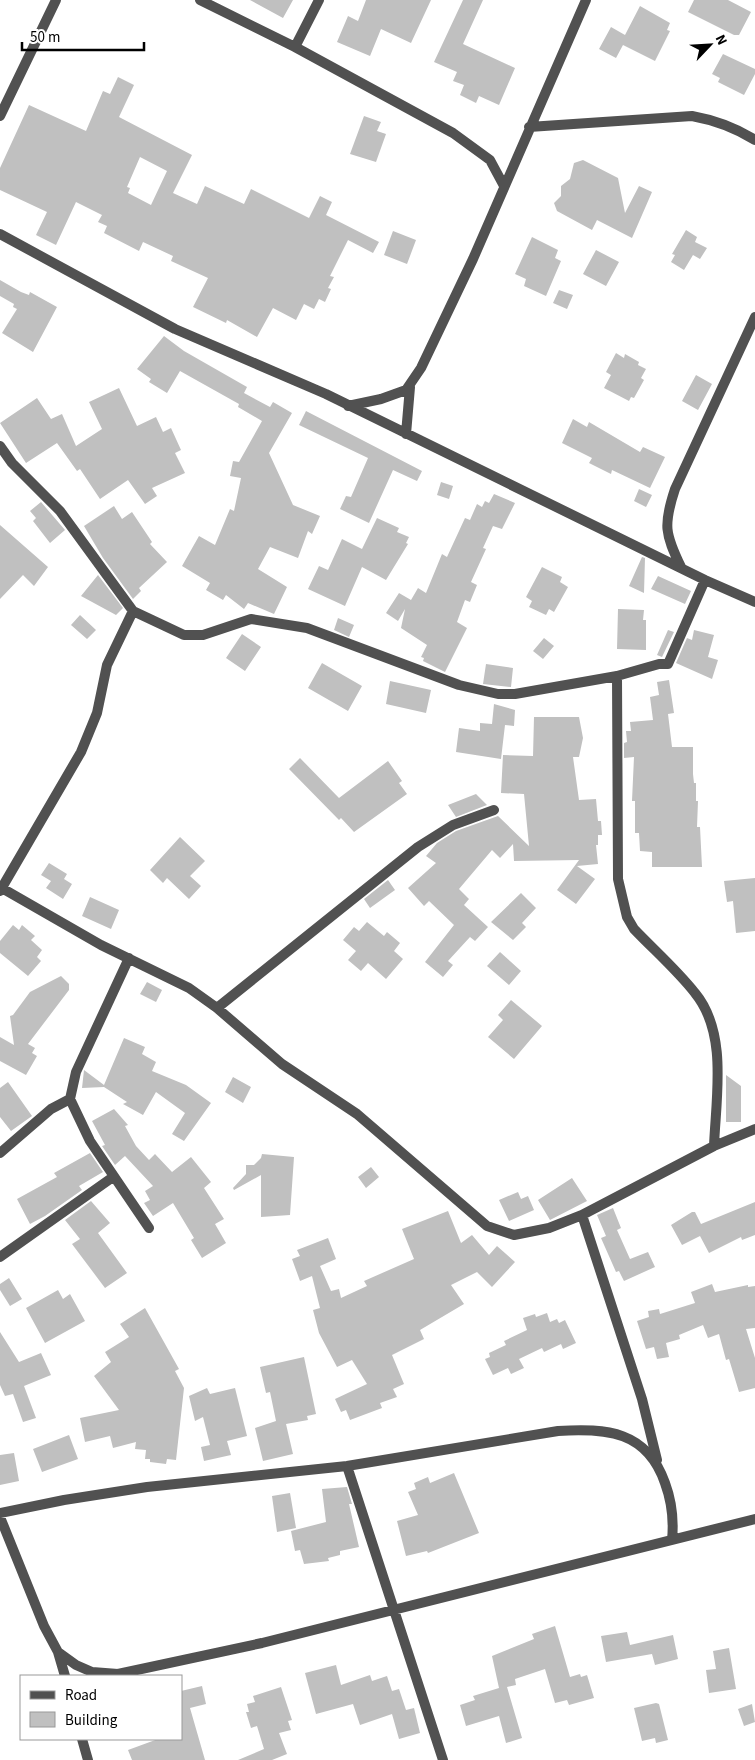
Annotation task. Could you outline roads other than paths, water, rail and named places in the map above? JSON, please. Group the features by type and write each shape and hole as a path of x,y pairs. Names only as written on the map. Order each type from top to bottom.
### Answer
{"street":[{"path":"0,116 56,0"},
{"path":"200,0 295,47 453,132 490,160 504,186"},
{"path":"295,47 319,0"},
{"path":"406,434 410,387 421,368 504,186 586,0"},
{"path":"529,127 692,116 744,133 755,140"},
{"path":"0,235 174,329 348,406 682,567 705,580 755,602"},
{"path":"682,567 669,540 666,522 669,507 675,489 755,316"},
{"path":"348,406 381,399 410,387"},
{"path":"0,446 12,462 60,511 132,611 184,635 194,636 251,619 307,628 460,685 498,694 515,694 617,676 659,664 668,664 705,580"},
{"path":"132,611 107,665 97,713 80,752 1,889 101,945 168,976 216,1008 282,1064 357,1114 487,1226 505,1233 523,1235 582,1215 714,1146 755,1129"},
{"path":"617,676 618,879 628,917 634,929 696,994 713,1029 717,1067 714,1146"},
{"path":"216,1008 418,847 453,825 494,810"},
{"path":"129,958 76,1072 70,1099 90,1141 113,1178 149,1228"},
{"path":"0,1152 51,1109 70,1099"},
{"path":"0,1257 113,1178"},
{"path":"582,1215 642,1399 673,1510 672,1540"},
{"path":"0,1513 64,1500 147,1488 347,1466 558,1431 590,1429 629,1439 646,1448 659,1465"},
{"path":"347,1466 443,1760"},
{"path":"0,1517 44,1626 58,1652 65,1675"},
{"path":"58,1652 76,1665 92,1672 118,1674 262,1643 755,1519"},
{"path":"82,1740 88,1760"}]}
